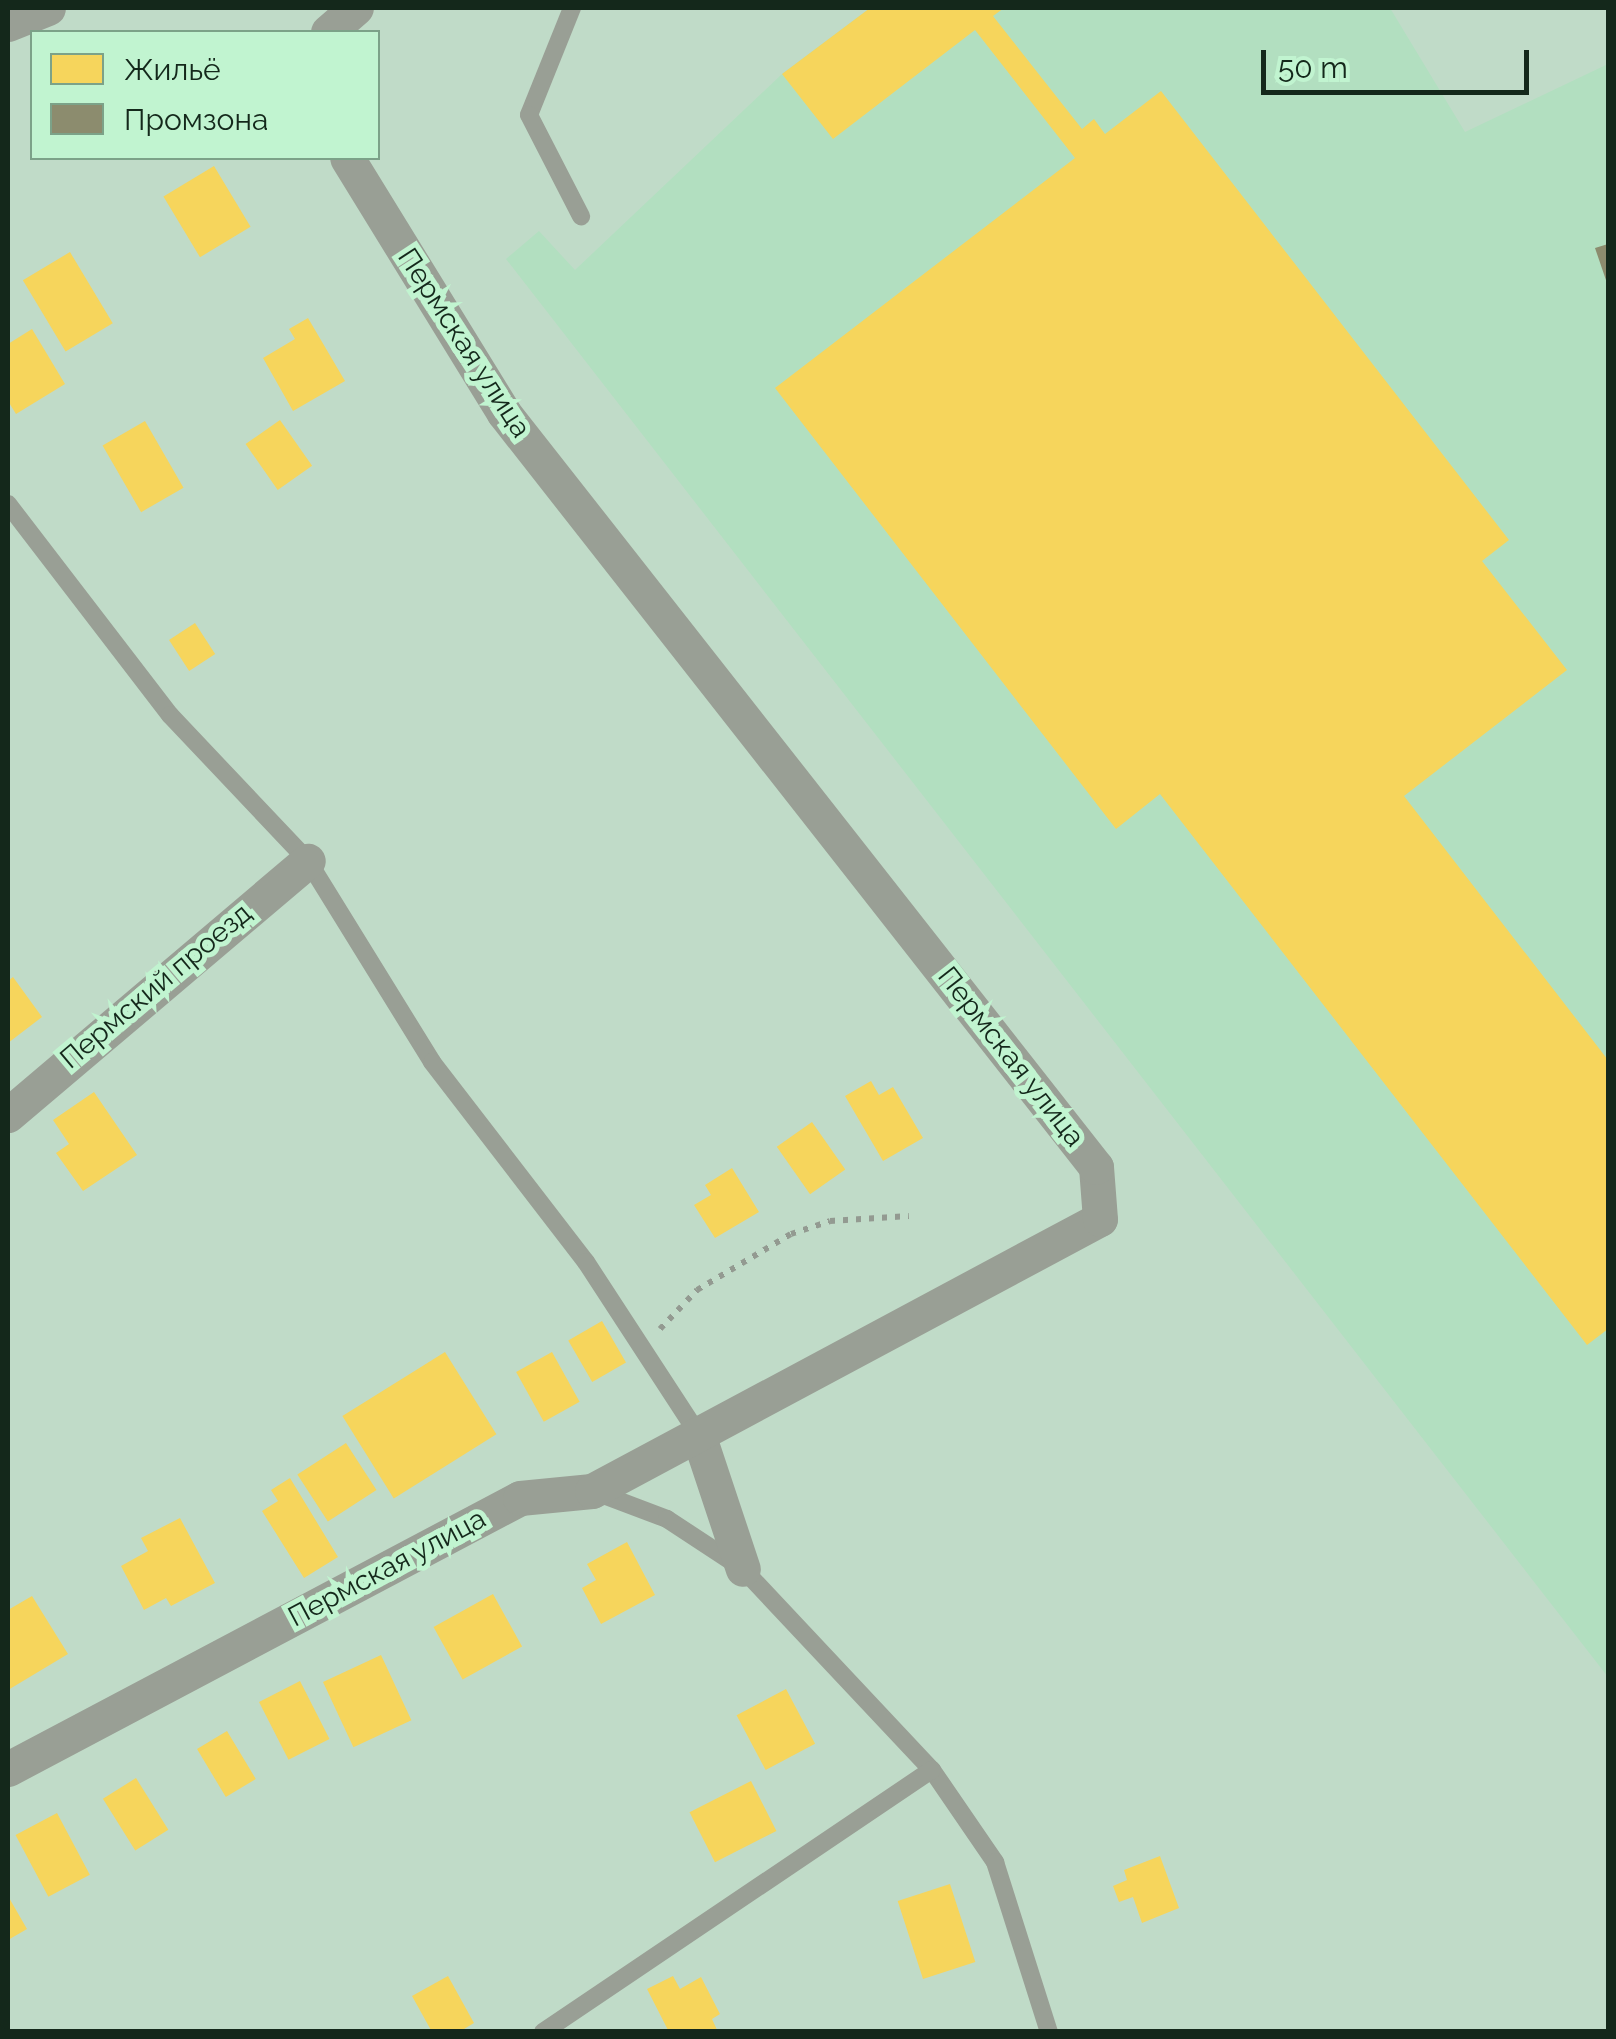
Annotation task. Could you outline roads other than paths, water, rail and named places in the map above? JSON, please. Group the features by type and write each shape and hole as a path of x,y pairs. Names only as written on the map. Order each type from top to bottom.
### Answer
{"street":[{"path":"8,24 48,8"},
{"path":"330,30 356,8"},
{"name":"Пермская улица","path":"8,1769 520,1498 592,1491 1100,1219 1096,1167 504,413 349,160"},
{"name":"Пермский проезд","path":"8,1115 308,861"},
{"path":"698,1434 743,1570"}],"lane":[{"path":"572,8 529,115 581,216"},
{"path":"8,504 170,715 308,861 432,1062 586,1262 698,1434"},
{"path":"592,1491 666,1519 743,1570 932,1770 996,1862 1049,2032"},
{"path":"543,2032 932,1770"}]}
